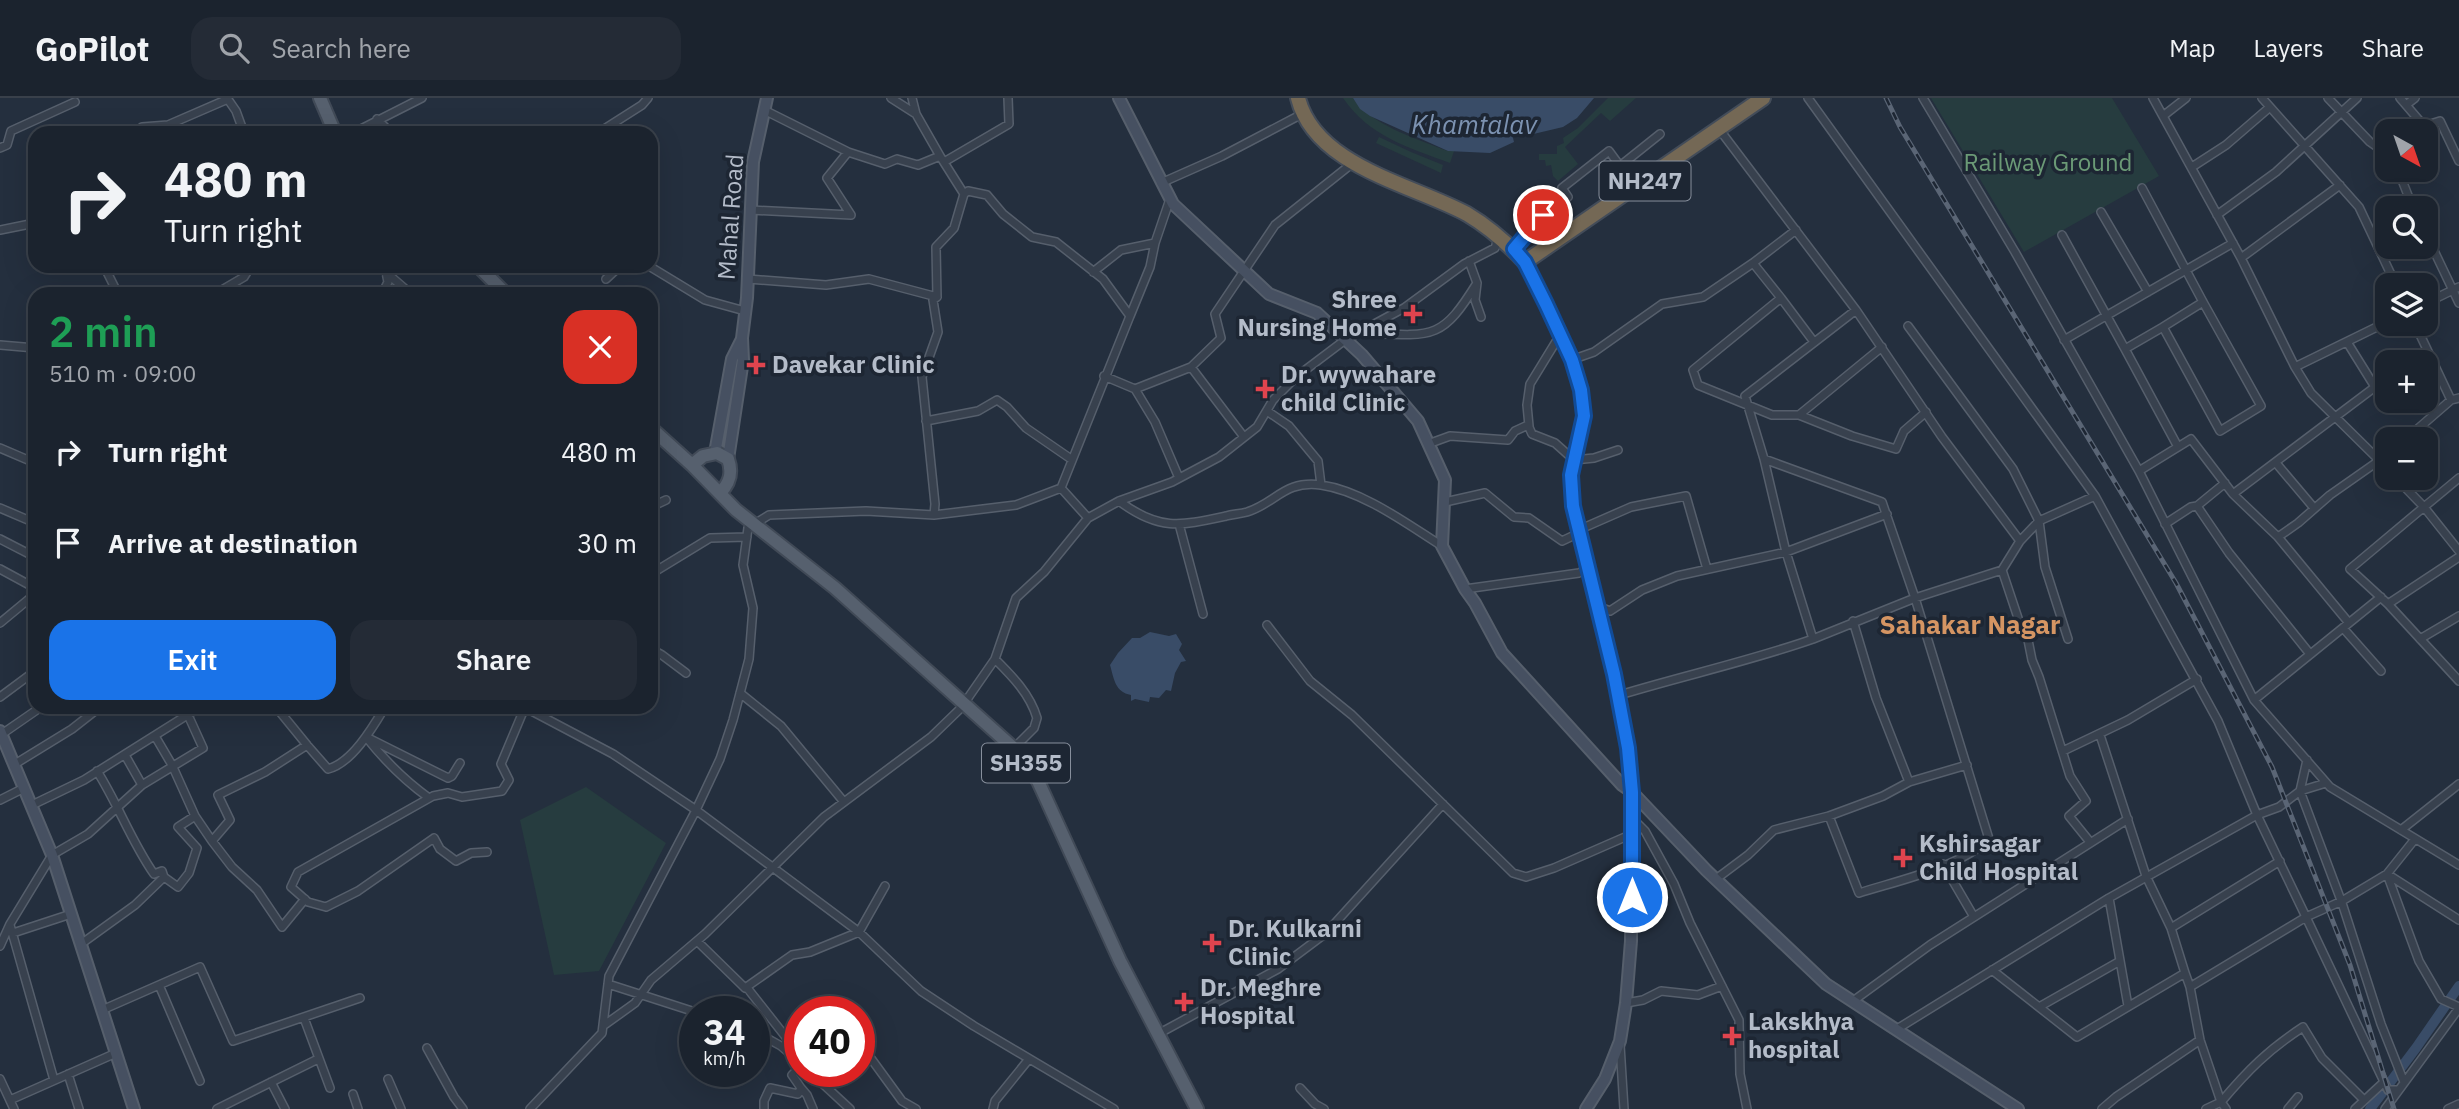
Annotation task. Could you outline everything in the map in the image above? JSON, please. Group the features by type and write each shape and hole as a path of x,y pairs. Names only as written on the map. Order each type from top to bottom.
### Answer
{"highway":[{"path":"1298,98 1302,114 1334,151 1468,215 1499,236 1525,262"},
{"name":"NH247","path":"1525,262 1763,98"}],"main road":[{"path":"320,98 331,126"},
{"path":"485,273 499,287"},
{"name":"SH355","path":"658,434 752,524 835,589 1014,748 1038,781 1120,961 1197,1109"},
{"path":"692,465 703,456 715,453 728,459 731,467 729,484 720,493"}],"street":[{"path":"365,126 422,98"},
{"path":"609,126 642,106 648,98"},
{"name":"Mahal Road","path":"728,459 743,360 742,338 748,279 753,162 767,98"},
{"path":"891,98 916,114"},
{"path":"912,98 916,114 964,194"},
{"path":"764,110 848,152 885,164 897,159 918,165 942,159 1009,124 1008,98"},
{"path":"1119,98 1170,199 1269,294 1317,313 1362,355 1418,421 1445,480 1441,546"},
{"path":"1808,98 2095,496 2223,732 2257,815 2388,1090 2398,1090"},
{"path":"1923,98 2015,251 2139,471 2254,700 2326,783 2459,865"},
{"path":"2153,98 2311,393 2375,456"},
{"path":"2163,116 2186,98"},
{"path":"2262,98 2359,207 2390,273"},
{"path":"2329,98 2375,146"},
{"path":"2217,215 2276,172 2357,98"},
{"path":"2400,98 2424,126 2440,121 2459,161"},
{"path":"2406,105 2415,98"},
{"path":"155,126 168,125 227,99 236,111 241,126"},
{"path":"0,148 7,145 11,131 75,102"},
{"path":"2192,167 2226,145 2270,107"},
{"path":"1161,183 1222,156 1302,114"},
{"path":"377,119 384,126"},
{"path":"1718,129 1856,310 2020,541"},
{"path":"1562,188 1609,151 1620,166 1660,134"},
{"path":"751,210 851,215 827,177 848,152"},
{"path":"1135,388 1191,367 1221,338 1215,314 1275,225 1355,162"},
{"path":"1514,249 1543,215 1568,197 1556,180"},
{"path":"2241,258 2340,185"},
{"path":"2142,188 2261,406 2220,431 2163,327"},
{"path":"934,515 922,377 938,332 933,300 937,298 936,247 954,228 964,194 968,191 987,195 1003,214 1032,237 1056,242 1103,279 1130,316"},
{"path":"1061,488 1150,267 1170,199"},
{"path":"2101,212 2148,292"},
{"path":"0,230 28,224"},
{"path":"1572,360 1594,352 1662,303 1703,297 1796,230"},
{"path":"2062,235 2178,447"},
{"path":"603,1026 635,1003 651,979 697,941 824,817 931,737 964,704 995,659 1016,598 1044,572 1088,518 1119,501 1144,494 1219,457 1257,427 1273,400 1296,377 1346,340 1404,308 1469,261 1495,248 1499,236"},
{"path":"1093,272 1121,250 1155,243"},
{"path":"2064,341 2233,243"},
{"path":"2438,255 2456,288 2459,303"},
{"path":"1469,261 1476,283 1475,300 1481,317"},
{"path":"1525,262 1572,360 1581,390 1584,416 1571,475 1573,506 1618,693 1628,748 1632,792 1631,940 1620,1041 1624,1109"},
{"path":"1752,263 1814,342"},
{"path":"658,271 705,300 746,311"},
{"path":"226,287 246,273"},
{"path":"387,273 403,287"},
{"path":"606,279 612,273"},
{"path":"748,279 826,285 869,279 937,298"},
{"path":"1363,331 1424,335 1441,327 1458,314 1476,283"},
{"path":"2438,297 2456,288"},
{"path":"1781,298 1693,370 1698,385 1772,415 1800,415 1853,436 1896,449 1904,431 1926,412"},
{"path":"2125,349 2203,302"},
{"path":"1813,639 1786,552 1745,396 1856,310"},
{"path":"1908,326 2013,469 2039,521 2046,568 2068,639"},
{"path":"2295,367 2375,328"},
{"path":"1560,335 1530,384 1527,405 1532,434 1555,443 1574,460 1594,458 1618,450"},
{"path":"2421,336 2455,399 2421,427"},
{"name":"Mahal Road","path":"715,453 732,359 742,338"},
{"path":"2233,494 2375,387 2347,342"},
{"path":"0,345 28,347"},
{"path":"1800,415 1882,347"},
{"path":"1191,367 1244,437"},
{"path":"1104,376 1135,388 1155,422 1179,478"},
{"path":"926,421 978,411 996,400 1007,407 1026,428 1071,459"},
{"path":"1267,411 1289,426 1318,461 1321,485"},
{"path":"1428,444 1450,436 1508,440 1515,431 1529,426"},
{"path":"2139,471 2191,439 2233,494 2278,537 2381,671"},
{"path":"0,447 28,458"},
{"path":"1763,459 1882,502 1915,598 1989,839 1978,850 1859,893 1829,816"},
{"path":"2276,463 2314,508"},
{"path":"2278,537 2375,465"},
{"path":"2459,478 2350,569 2388,604 2459,681"},
{"path":"2165,524 2197,506 2225,483"},
{"path":"1119,501 1135,513 1161,524 1191,524 1248,512 1289,487 1321,485 1352,495 1386,511 1441,546 1502,653 1622,785 1632,792 1716,879 1826,984 2018,1109"},
{"path":"530,1109 602,1033 609,976 720,759 748,659 753,608 743,565 748,528 769,515 866,511 934,515 1016,505 1061,488"},
{"path":"1061,488 1088,518"},
{"path":"2408,490 2459,551"},
{"path":"1445,502 1485,492 1514,517 1529,518 1562,541 1579,533 1583,528 1631,507 1686,496 1707,569"},
{"path":"1618,693 1623,694 1757,658 1813,639 1915,598 2002,570 2020,541 2039,521 2095,496"},
{"path":"658,504 667,500"},
{"path":"2197,506 2229,553 2310,654"},
{"path":"0,508 28,520"},
{"path":"1597,606 1610,611 1642,590 1677,576 1786,552 1887,514"},
{"path":"1179,524 1203,614"},
{"path":"658,569 710,538 747,537"},
{"path":"0,539 28,553"},
{"path":"2388,604 2459,557"},
{"path":"1465,589 1579,573 1588,568"},
{"path":"0,569 28,584"},
{"path":"2002,570 2019,621 2027,635 2032,660 2070,776 2086,801 2069,816 2090,842"},
{"path":"2254,700 2381,597"},
{"path":"0,623 28,600"},
{"path":"2420,639 2459,616"},
{"path":"1853,621 1876,698 1909,782"},
{"path":"1266,625 1310,681 1352,715 1513,873 1526,877 1554,868 1632,834"},
{"path":"658,652 686,673"},
{"path":"995,659 1028,698 1037,718 1034,728 1014,748"},
{"path":"0,697 28,676"},
{"path":"2063,751 2100,734 2197,680"},
{"path":"740,693 781,726 844,802"},
{"path":"30,714 1,733 52,855 134,1109"},
{"path":"15,764 39,751 90,714"},
{"path":"282,714 328,769 338,767 366,737 381,714"},
{"path":"487,852 471,853 456,861 440,849 434,838 358,891 326,907 305,899 291,887 298,872 429,798 448,793 462,796 502,791 509,780 501,764 522,714"},
{"path":"538,714 613,754 696,810 859,932 920,991 1114,1109"},
{"path":"0,946 10,924 52,855 89,834 142,785 203,748 188,715 84,780 32,805"},
{"path":"2100,734 2146,876 2171,928 2190,987 2200,1040 2224,1105"},
{"path":"155,736 172,765 195,816 232,867 257,890 282,927 305,899"},
{"path":"366,737 448,778 460,763"},
{"path":"366,737 388,765 429,798"},
{"path":"212,841 230,820 218,795 265,772 307,745"},
{"path":"125,755 142,785"},
{"path":"2306,760 2300,791 2342,901 2381,1024 2404,1082"},
{"path":"1716,879 1748,855 1774,830 1829,816 1883,796 1909,782 1967,765"},
{"path":"97,771 153,874 162,871 164,877 178,887 190,873 197,848 178,827 195,816"},
{"path":"1897,1029 2146,876 2257,815 2279,807 2300,791 2326,783"},
{"path":"2401,830 2459,785"},
{"path":"0,800 24,788"},
{"path":"1158,1034 1278,969 1326,933 1443,804"},
{"path":"1632,818 1645,831 1674,884 1690,923 1739,1020 1740,1074 1747,1109"},
{"path":"1853,1001 1974,917 2128,818"},
{"path":"2190,987 2306,917 2342,901 2387,874 2415,839"},
{"path":"2171,928 2280,861"},
{"path":"1943,864 1974,917"},
{"path":"2387,874 2459,919"},
{"path":"2385,1109 2459,1008 2441,999 2419,961 2387,874"},
{"path":"81,944 135,905 164,877"},
{"path":"744,988 792,955 810,952 859,932 885,886"},
{"path":"2109,898 2128,1006"},
{"path":"13,933 71,914"},
{"path":"10,924 54,1080"},
{"path":"697,941 748,989 784,1035"},
{"path":"2039,1007 2120,961"},
{"path":"102,1010 200,967 233,1041 360,998"},
{"path":"1992,970 2077,1037 2185,973"},
{"path":"608,984 679,1007"},
{"path":"159,985 200,1081"},
{"path":"1626,1003 1643,1000 1661,991 1698,995 1722,986"},
{"path":"304,1018 330,1088"},
{"path":"2206,1109 2224,1105 2247,1072 2272,1047 2303,1027 2322,1058 2363,1099"},
{"path":"2102,1109 2200,1040"},
{"path":"1586,1109 1605,1079 1620,1041"},
{"path":"427,1048 463,1109"},
{"path":"10,1100 116,1053"},
{"path":"217,1109 318,1059"},
{"path":"993,1109 995,1101 1029,1059"},
{"path":"875,1064 902,1101 916,1109"},
{"path":"68,1074 79,1109"},
{"path":"0,1079 14,1109"},
{"path":"388,1079 401,1109"},
{"path":"271,1082 285,1109"},
{"path":"2355,1109 2384,1082"},
{"path":"826,1087 850,1109"},
{"path":"764,1109 764,1101 770,1088 798,1094 801,1088 813,1109"},
{"path":"1300,1088 1315,1104 1324,1109"},
{"path":"353,1094 358,1109"},
{"path":"2288,1109 2298,1097"},
{"path":"2448,1109 2459,1104"}],"green space":[{"path":"1343,98 1353,98 1371,116 1396,130 1454,151 1450,163 1390,139 1365,122"},
{"path":"1608,98 1636,98 1610,121 1601,113 1565,147 1578,164 1558,181 1553,176 1551,165 1546,166 1545,160 1539,160 1539,154 1557,154 1557,146 1564,143 1563,138 1578,128"},
{"name":"Railway Ground","path":"1931,98 2112,98 2159,176 2024,252"},
{"path":"1379,137 1443,165 1441,173 1376,143"},
{"path":"586,787 666,843 599,971 554,975 520,820"}],"water":[{"name":"Khamtalav","path":"1353,98 1594,98 1577,118 1563,127 1525,136 1520,130 1512,134 1514,142 1490,153 1448,151 1370,116 1360,109"},
{"path":"1150,632 1169,636 1176,634 1182,644 1179,650 1186,661 1181,662 1175,673 1171,691 1166,690 1159,698 1150,697 1149,702 1135,699 1131,701 1131,695 1116,684 1110,665 1132,638 1140,638"}],"waterway":[{"path":"2370,1109 2459,986"}],"railway":[{"path":"1886,98 1900,127 2176,583 2272,767 2350,965 2394,1109"}],"place":[{"name":"Shree Nursing Home","path":"1413,314"},
{"name":"Davekar Clinic","path":"756,365"},
{"name":"Dr. wywahare child Clinic","path":"1265,389"},
{"name":"Kshirsagar Child Hospital","path":"1903,858"},
{"name":"Dr. Kulkarni Clinic","path":"1212,943"},
{"name":"Dr. Meghre Hospital","path":"1184,1002"},
{"name":"Lakskhya hospital","path":"1732,1036"}],"district":[{"name":"Sahakar Nagar","path":"1970,625"}],"route":[{"path":"1543,215 1514,249 1525,262 1546,304 1572,360 1581,390 1584,416 1571,475 1573,506 1614,674 1628,748 1632,792 1632,897"}]}
